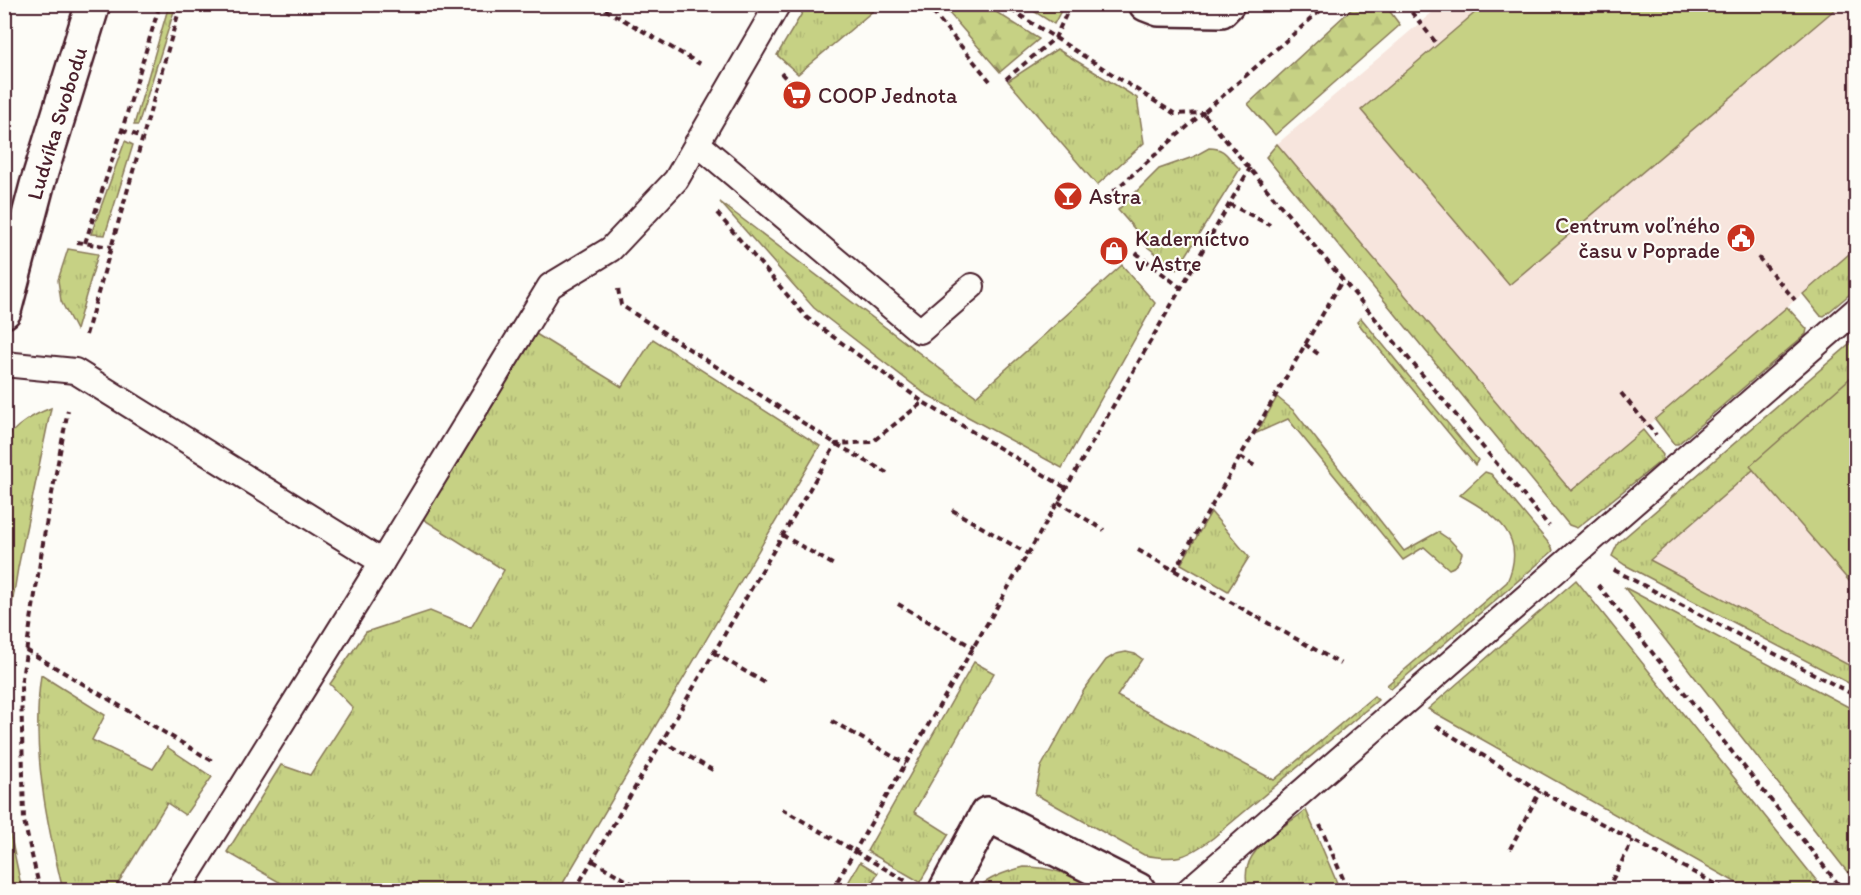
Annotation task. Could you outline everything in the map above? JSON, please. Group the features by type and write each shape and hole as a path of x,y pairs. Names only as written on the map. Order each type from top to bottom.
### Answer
{"street":[{"name":"Ludvíka Svobodu","path":"4,311 37,185 93,4"},
{"path":"1146,4 1159,9 1221,10 1227,4"},
{"path":"946,891 987,814 1138,891"}],"lane":[{"path":"178,891 550,286 611,249 676,180 778,4"},
{"path":"697,143 920,331 972,286"},
{"path":"1189,891 1857,310"},
{"path":"4,364 75,371 382,562"}],"path":[{"path":"85,243 160,4"},
{"path":"40,891 24,820 21,685 45,530 75,371 181,4"},
{"path":"596,4 732,82"},
{"path":"926,4 990,81"},
{"path":"1002,4 1175,114 1203,113"},
{"path":"1006,79 1055,38 1071,4"},
{"path":"1107,196 1328,4"},
{"path":"1405,4 1437,44"},
{"path":"1203,113 1574,555 1844,891"},
{"path":"122,130 142,138"},
{"path":"832,891 1029,554 1250,168"},
{"path":"676,180 716,212 807,317 922,402 1066,488"},
{"path":"1229,204 1270,225"},
{"path":"77,242 111,247"},
{"path":"611,249 621,305 836,444 887,473"},
{"path":"1136,253 1181,288"},
{"path":"1758,257 1795,300"},
{"path":"1174,571 1343,279"},
{"path":"1305,344 1321,356"},
{"path":"1621,393 1648,426"},
{"path":"836,444 872,442 922,402"},
{"path":"575,891 836,444"},
{"path":"1240,457 1255,466"},
{"path":"1058,502 1104,530"},
{"path":"952,510 1029,554"},
{"path":"782,535 834,565"},
{"path":"1138,550 1341,664"},
{"path":"1574,555 1610,568 1857,696"},
{"path":"898,604 974,648"},
{"path":"26,650 246,781"},
{"path":"714,653 767,684"},
{"path":"832,721 906,764"},
{"path":"1429,722 1540,791 1728,891"},
{"path":"662,741 716,772"},
{"path":"1305,791 1348,891"},
{"path":"1510,849 1540,791"},
{"path":"782,809 913,885"},
{"path":"1607,891 1633,840"},
{"path":"593,861 643,891"}],"shaded area":[{"path":"1441,5 1856,5 1856,248 1571,491 1277,144"},
{"path":"1856,373 1856,669 1650,560"}],"green space":[{"path":"1357,4 1385,5 1400,25 1275,135 1248,104"},
{"path":"169,5 176,5 138,125 134,125"},
{"path":"807,5 880,5 798,74 777,55"},
{"path":"942,5 985,5 1039,39 1000,72"},
{"path":"1024,5 1064,5 1054,24"},
{"path":"1484,5 1840,5 1509,285 1361,110"},
{"path":"1057,49 1137,98 1144,143 1097,185 1008,81"},
{"path":"125,141 133,145 105,235 91,234"},
{"path":"1277,144 1571,491 1643,430 1663,455 1662,460 1577,528 1569,525 1266,157"},
{"path":"1209,148 1223,152 1240,169 1177,270 1145,245 1147,243 1118,210 1159,169 1193,157"},
{"path":"720,202 976,396 1122,265 1155,303 1062,468 924,393 814,308"},
{"path":"1856,248 1856,289 1824,316 1820,315 1803,294"},
{"path":"68,249 98,254 76,330 61,301 58,280"},
{"path":"1787,307 1807,329 1806,334 1678,444 1674,444 1655,419"},
{"path":"1361,318 1478,460 1475,465 1357,322"},
{"path":"536,334 622,387 653,339 820,446 559,890 293,890 227,852 281,765 310,775 353,708 330,684 366,632 430,611 471,628 504,570 423,519"},
{"path":"1856,339 1856,380 1650,560 1856,669 1856,687 1612,556 1618,543"},
{"path":"1856,373 1856,589 1750,466"},
{"path":"1277,397 1294,411 1404,551 1438,532 1450,540 1462,553 1456,565 1449,569 1424,547 1403,560 1288,419 1257,433"},
{"path":"51,408 18,568 5,648 5,442 19,426"},
{"path":"1485,472 1491,474 1553,551 1391,689 1387,685 1507,582 1513,566 1514,552 1511,540 1497,520 1460,495"},
{"path":"1211,512 1249,557 1228,591 1181,564"},
{"path":"1576,580 1824,890 1749,890 1428,709"},
{"path":"1624,587 1856,711 1856,883"},
{"path":"1126,652 1142,659 1117,696 1274,780 1374,696 1378,700 1204,845 1188,854 1173,858 1144,855 1035,794 1041,767 1084,690 1106,660 1116,654"},
{"path":"974,662 994,673 914,812 949,834 920,882 867,851"},
{"path":"41,675 105,715 92,740 153,769 167,747 212,777 185,815 167,803 114,890 63,890 46,810 39,756 38,702"},
{"path":"4,804 22,890 5,890"},
{"path":"1306,810 1340,890 1248,890 1247,869 1253,854 1274,833"},
{"path":"860,862 878,873 867,890 844,890"},
{"path":"1024,867 1055,871 1101,890 975,890 998,876"}],"place":[{"name":"COOP Jednota","path":"797,95"},
{"name":"Astra","path":"1068,196"},
{"name":"Centrum voľného času v Poprade","path":"1741,238"},
{"name":"Kaderníctvo v Astre","path":"1114,251"}]}
